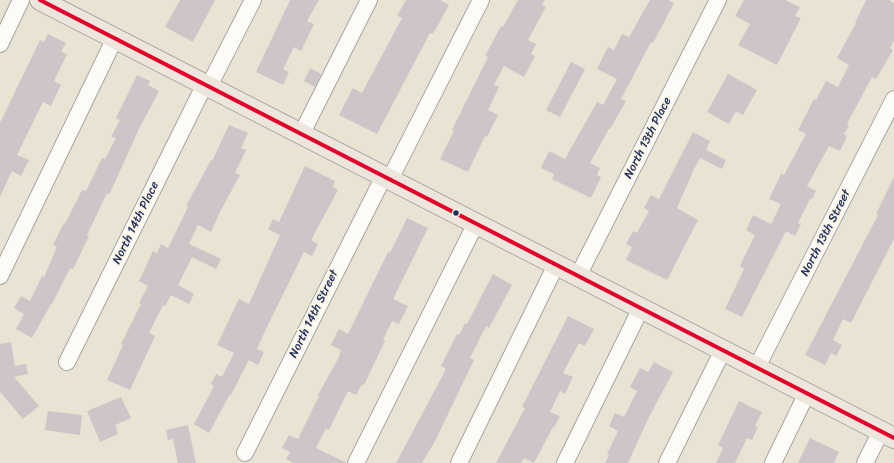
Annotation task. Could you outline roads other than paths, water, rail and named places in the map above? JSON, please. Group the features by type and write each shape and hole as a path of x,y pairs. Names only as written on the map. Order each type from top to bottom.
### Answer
{"main road":[{"path":"40,0 887,434"}],"street":[{"path":"0,44 21,0"},
{"name":"North 14th Place","path":"67,362 207,85 253,0"},
{"path":"302,133 369,0"},
{"name":"North 14th Street","path":"245,453 387,177 481,0"},
{"name":"North 13th Place","path":"578,276 718,0"},
{"path":"0,276 115,38"},
{"name":"North 13th Street","path":"757,368 894,99"},
{"path":"356,463 476,223"},
{"path":"459,463 556,265"},
{"path":"565,463 641,308"},
{"path":"667,463 723,350"},
{"path":"773,463 807,393"},
{"path":"865,463 887,434"}]}
